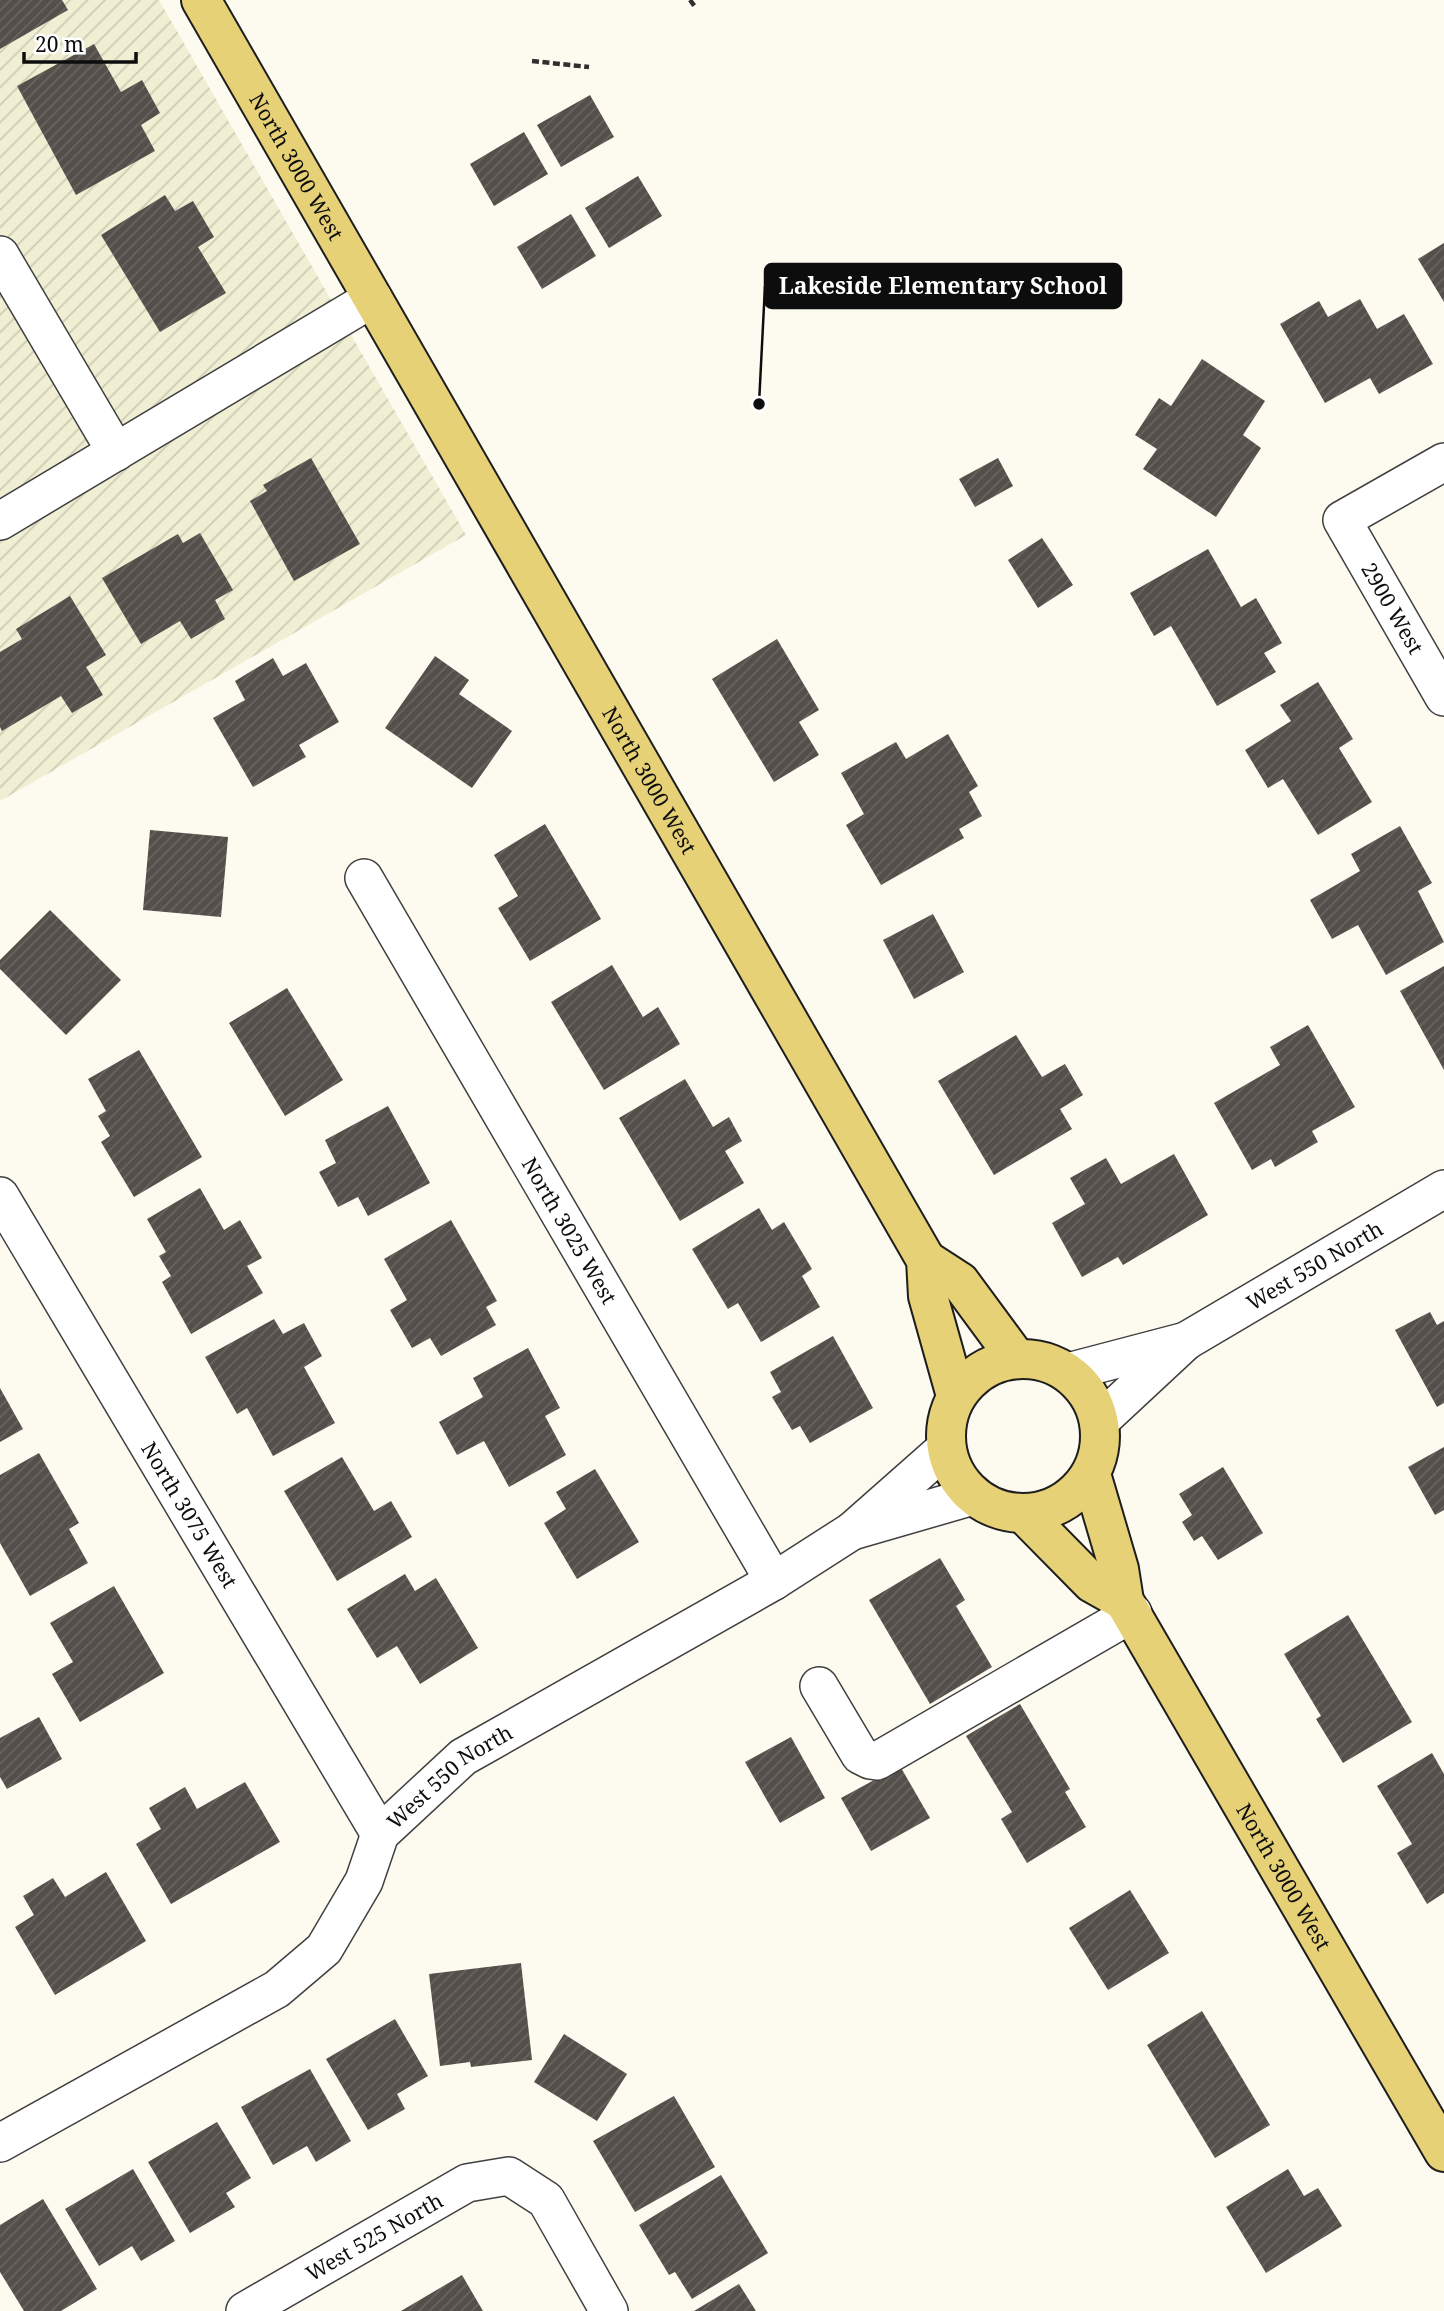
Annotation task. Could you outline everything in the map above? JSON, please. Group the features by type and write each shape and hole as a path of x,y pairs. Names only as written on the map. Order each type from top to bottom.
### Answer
{"main road":[{"name":"North 3000 West","path":"201,0 926,1260 928,1296 956,1395"},
{"name":"North 3000 West","path":"926,1260 960,1282 1016,1358"},
{"path":"1016,1358 1044,1360 1068,1372 1087,1391 1100,1421 1100,1448 1091,1474 1074,1495 1044,1512 1023,1513 996,1509 973,1496 956,1475 946,1448 946,1421 956,1395 974,1375 990,1365 1016,1358"},
{"name":"North 3000 West","path":"1091,1474 1129,1607 1444,2152"},
{"path":"1023,1513 1092,1583 1129,1607"}],"street":[{"path":"0,255 116,452"},
{"path":"0,521 373,298"},
{"name":"2900 West","path":"1444,462 1342,520 1444,697"},
{"name":"North 3025 West","path":"364,878 774,1581"},
{"name":"West 550 North","path":"1100,1421 1185,1341 1444,1189"},
{"name":"North 3075 West","path":"0,1196 380,1834"},
{"name":"West 550 North","path":"1068,1372 1185,1341"},
{"name":"West 550 North","path":"0,2143 277,1989 324,1949 364,1881 380,1834 463,1757 774,1581 852,1531 946,1448"},
{"name":"West 550 North","path":"852,1531 973,1496"},
{"path":"819,1686 860,1755 877,1761 1129,1607"},
{"name":"West 525 North","path":"245,2311 467,2183 509,2176 546,2200 609,2311"}],"path":[{"path":"690,0 696,8"},
{"path":"532,61 589,67"}],"green space":[{"path":"0,0 159,0 466,535 0,801"}],"building":[{"path":"0,0 62,0 68,10 0,49"},
{"path":"94,44 121,92 142,80 160,113 141,125 155,151 76,195 17,86"},
{"path":"590,95 614,137 561,167 537,125"},
{"path":"524,132 548,174 494,206 470,164"},
{"path":"638,176 662,216 609,248 585,208"},
{"path":"165,195 175,211 193,201 214,237 198,247 226,293 160,332 101,235"},
{"path":"571,214 596,256 542,289 517,247"},
{"path":"1444,243 1444,302 1418,259"},
{"path":"1360,299 1377,329 1404,314 1433,364 1379,394 1370,378 1325,403 1280,324 1319,301 1328,317"},
{"path":"1202,359 1265,401 1243,435 1261,448 1216,517 1143,469 1157,449 1135,435 1159,398 1171,406"},
{"path":"311,458 360,544 294,581 250,501 267,491 263,485"},
{"path":"998,458 1013,486 975,507 959,479"},
{"path":"200,533 233,590 215,600 225,619 191,639 180,621 141,644 102,578 178,534 183,543"},
{"path":"1042,538 1073,585 1038,608 1008,560"},
{"path":"1208,549 1241,607 1256,598 1282,643 1264,653 1276,672 1217,706 1171,626 1154,636 1130,593"},
{"path":"70,596 106,655 86,667 103,695 72,713 61,696 2,731 0,652 22,639 16,629"},
{"path":"777,639 819,710 799,722 819,755 774,782 712,679"},
{"path":"435,656 469,680 459,694 512,731 472,788 385,728"},
{"path":"273,658 283,676 306,663 339,722 299,745 306,757 253,787 213,718 245,700 235,681"},
{"path":"1318,682 1353,739 1339,748 1372,802 1318,835 1283,779 1268,788 1245,750 1291,721 1280,705"},
{"path":"948,734 978,786 969,792 982,816 959,829 964,838 881,885 846,825 864,814 841,773 896,742 906,759"},
{"path":"545,824 601,919 530,961 498,908 518,896 494,855"},
{"path":"1400,826 1432,883 1418,891 1444,942 1386,975 1358,925 1332,939 1310,900 1360,871 1351,854"},
{"path":"150,830 228,837 221,917 143,910"},
{"path":"50,910 121,980 66,1035 0,969 0,960"},
{"path":"933,914 964,972 914,999 883,940"},
{"path":"612,965 643,1017 658,1007 680,1044 604,1090 551,1002"},
{"path":"1444,966 1444,1070 1400,991"},
{"path":"287,988 343,1080 285,1116 229,1023"},
{"path":"1308,1025 1355,1107 1312,1131 1318,1142 1275,1167 1271,1159 1252,1170 1214,1103 1280,1065 1270,1047"},
{"path":"1016,1035 1042,1077 1065,1064 1083,1095 1060,1109 1072,1129 994,1175 938,1081"},
{"path":"139,1050 202,1157 134,1197 101,1142 110,1136 98,1116 106,1111 88,1079"},
{"path":"685,1079 713,1127 729,1117 742,1141 725,1151 744,1183 680,1221 619,1118"},
{"path":"388,1106 430,1183 368,1216 358,1197 338,1207 319,1172 336,1163 325,1140"},
{"path":"1174,1154 1208,1215 1123,1265 1118,1257 1082,1277 1052,1223 1085,1204 1070,1178 1106,1158 1121,1184"},
{"path":"200,1188 224,1230 240,1220 262,1258 247,1266 263,1293 191,1334 162,1282 171,1276 159,1256 166,1252 147,1219"},
{"path":"759,1208 772,1230 784,1222 812,1269 802,1276 820,1307 761,1342 738,1303 728,1309 692,1249"},
{"path":"451,1220 497,1301 486,1307 496,1325 441,1356 430,1338 412,1348 390,1310 407,1300 384,1259"},
{"path":"1430,1312 1437,1325 1444,1321 1444,1403 1437,1407 1395,1330"},
{"path":"274,1319 283,1334 304,1323 322,1356 304,1367 335,1423 273,1456 247,1408 237,1414 205,1357"},
{"path":"833,1336 873,1408 810,1443 800,1426 792,1430 772,1397 781,1392 770,1372"},
{"path":"528,1348 560,1408 545,1416 566,1455 509,1487 484,1441 457,1455 439,1422 483,1397 473,1378"},
{"path":"0,1388 23,1429 0,1442"},
{"path":"1444,1447 1444,1510 1435,1515 1408,1467"},
{"path":"39,1453 79,1523 69,1529 88,1563 30,1596 0,1543 0,1475"},
{"path":"342,1457 374,1511 391,1501 412,1537 337,1581 284,1491"},
{"path":"1223,1467 1263,1533 1218,1560 1202,1536 1194,1541 1182,1522 1192,1515 1179,1494"},
{"path":"595,1469 639,1542 577,1579 544,1523 566,1509 556,1492"},
{"path":"940,1558 965,1600 956,1606 992,1667 930,1704 869,1600"},
{"path":"405,1574 415,1591 436,1578 478,1648 420,1684 397,1646 377,1658 347,1609"},
{"path":"114,1586 164,1673 80,1722 52,1674 73,1662 50,1623"},
{"path":"1348,1615 1412,1722 1343,1763 1316,1719 1321,1716 1284,1654"},
{"path":"1020,1704 1070,1789 1065,1792 1086,1827 1027,1863 1001,1819 1012,1812 966,1736"},
{"path":"39,1717 62,1759 7,1789 0,1777 0,1738"},
{"path":"791,1737 825,1798 780,1823 745,1762"},
{"path":"1432,1753 1444,1774 1444,1893 1427,1904 1397,1853 1412,1844 1377,1786"},
{"path":"900,1766 930,1818 871,1851 841,1798"},
{"path":"245,1782 280,1842 171,1904 136,1844 161,1829 149,1808 185,1787 197,1809"},
{"path":"106,1872 146,1941 55,1995 15,1927 34,1915 23,1896 53,1878 65,1897"},
{"path":"1130,1890 1169,1953 1108,1990 1069,1928"},
{"path":"521,1963 532,2060 471,2067 470,2062 440,2066 429,1974"},
{"path":"1202,2011 1270,2125 1215,2158 1147,2045"},
{"path":"395,2019 428,2076 397,2094 405,2109 368,2130 326,2059"},
{"path":"564,2034 627,2074 597,2121 534,2082"},
{"path":"310,2069 351,2141 316,2162 307,2146 273,2165 241,2107"},
{"path":"674,2096 715,2167 635,2212 593,2141"},
{"path":"217,2122 251,2178 226,2193 235,2207 190,2233 148,2162"},
{"path":"133,2169 175,2241 141,2261 132,2246 99,2266 65,2209"},
{"path":"1288,2169 1304,2196 1318,2188 1342,2226 1266,2273 1226,2207"},
{"path":"721,2175 768,2253 692,2299 675,2272 669,2275 639,2225"},
{"path":"43,2199 97,2289 61,2311 24,2311 0,2272 0,2225"},
{"path":"462,2275 483,2311 401,2311"},
{"path":"739,2284 756,2311 694,2311"}],"place":[{"name":"Lakeside Elementary School","path":"759,404"}]}
